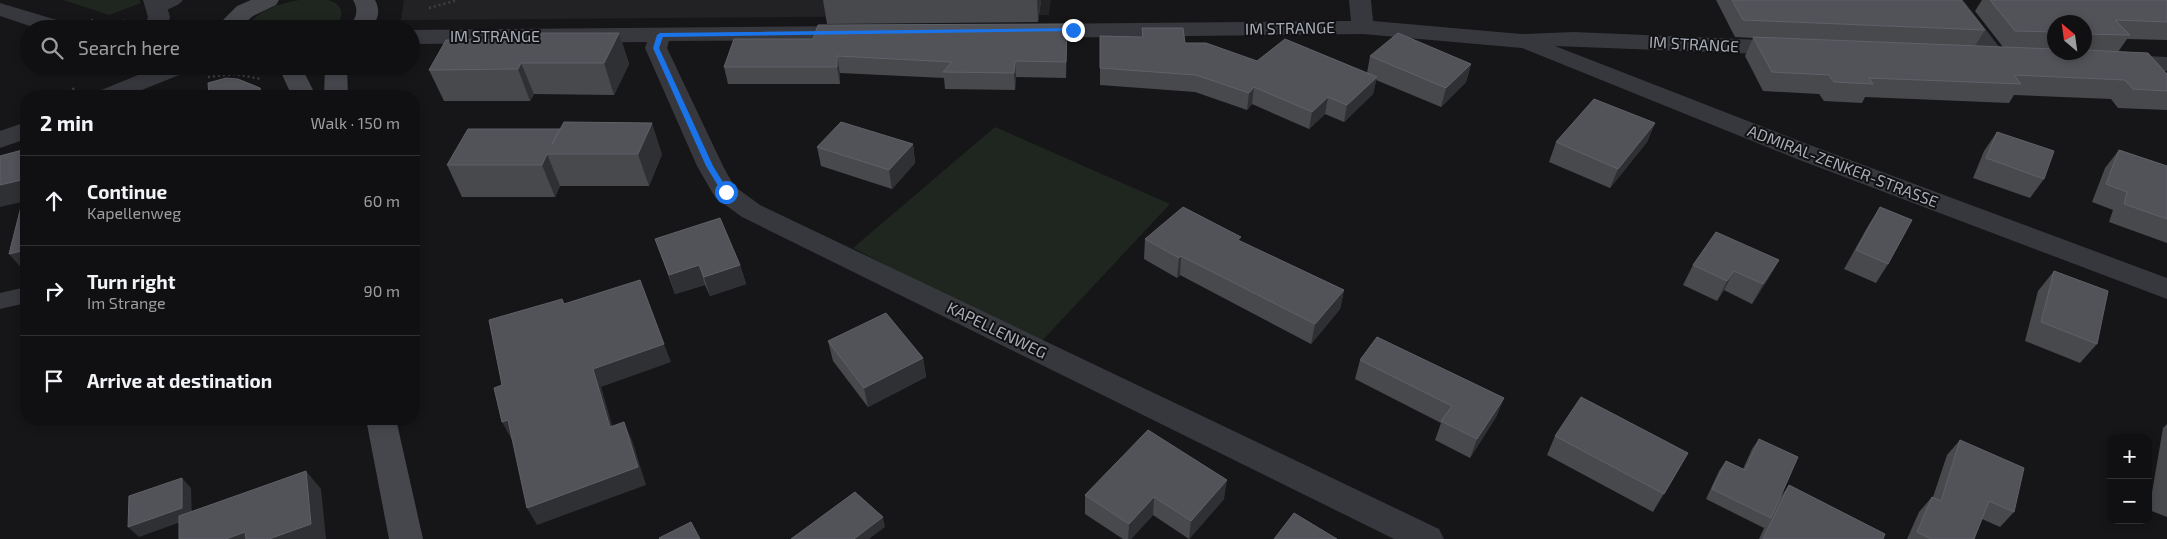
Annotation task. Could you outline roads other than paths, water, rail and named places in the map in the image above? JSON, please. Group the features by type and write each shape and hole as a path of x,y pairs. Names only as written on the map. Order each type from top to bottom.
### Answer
{"main road":[{"path":"236,20 245,11 268,0"},
{"path":"364,0 368,6 368,16 366,20"},
{"path":"294,75 301,90"},
{"path":"336,75 336,90"},
{"path":"382,425 406,539"}],"street":[{"path":"1360,0 1363,27"},
{"path":"1952,0 2005,58 1966,56"},
{"path":"158,20 161,2"},
{"path":"0,9 34,20"},
{"name":"IM STRANGE","path":"1005,31 1363,27 1521,41 1574,39 1809,49"},
{"name":"IM STRANGE","path":"420,37 870,33"},
{"name":"KAPELLENWEG","path":"660,35 656,48 710,166 726,192 751,211 1428,539"},
{"name":"ADMIRAL-ZENKER-STRASSE","path":"1521,41 1806,153 2167,289"},
{"path":"2100,61 2167,64"},
{"path":"107,90 116,75"},
{"path":"122,90 159,75"},
{"path":"0,140 20,132"}],"lane":[{"path":"0,301 20,296"}]}
